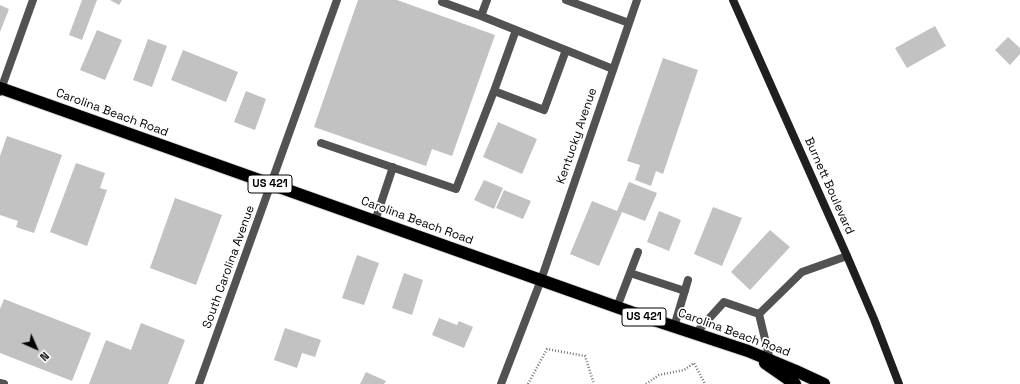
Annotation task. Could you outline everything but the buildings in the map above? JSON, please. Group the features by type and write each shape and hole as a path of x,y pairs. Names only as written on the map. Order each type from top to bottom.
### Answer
{"highway":[{"name":"Carolina Beach Road","path":"0,90 272,184 674,327 748,351 824,384"},
{"path":"748,351 794,384"}],"main road":[{"name":"Burnett Boulevard","path":"733,0 847,256 874,319 899,384"}],"street":[{"path":"0,90 33,0"},
{"name":"South Carolina Avenue","path":"199,384 337,0"},
{"path":"481,16 487,0"},
{"path":"566,0 629,23"},
{"name":"Kentucky Avenue","path":"501,384 541,280 637,0"},
{"path":"442,2 613,69"},
{"path":"320,143 456,189 516,30"},
{"path":"494,91 544,110 566,50"},
{"path":"375,221 393,167"},
{"path":"618,307 638,252"},
{"path":"759,314 802,272 847,256"},
{"path":"630,273 685,291"},
{"path":"674,327 688,280"},
{"path":"695,334 724,302 759,314"},
{"path":"759,314 770,360"},
{"path":"0,383 4,384"}],"path":[{"path":"528,384 547,349 585,356 594,384"},
{"path":"646,384 659,375 684,370 694,362 705,384"}]}
